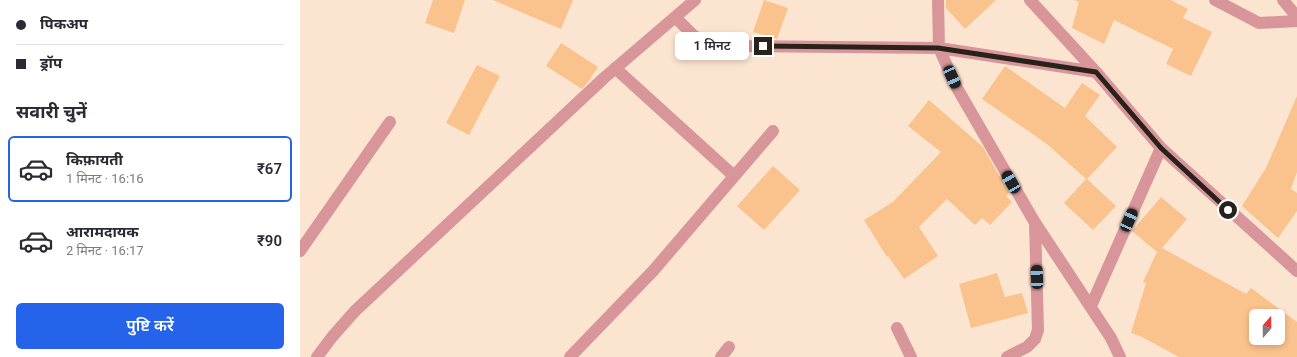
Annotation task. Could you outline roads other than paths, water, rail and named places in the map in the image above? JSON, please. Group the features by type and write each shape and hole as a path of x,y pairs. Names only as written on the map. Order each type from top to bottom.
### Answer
{"street":[{"path":"317,357 332,337 355,312 615,68 695,0"},
{"path":"938,0 938,48 957,88 1034,221 1091,306 1111,338 1120,357"},
{"path":"1030,0 1096,72 1161,148 1297,271"},
{"path":"1215,0 1259,22 1297,20"},
{"path":"1283,0 1297,17"},
{"path":"675,17 694,36 705,41 731,46 938,48 1096,72"},
{"path":"615,68 734,176"},
{"path":"300,251 390,122"},
{"path":"570,357 653,270 773,131"},
{"path":"1091,306 1161,148"},
{"path":"1007,357 1027,347 1035,340 1038,330 1034,221"},
{"path":"897,328 910,357"},
{"path":"721,357 729,347"}]}
